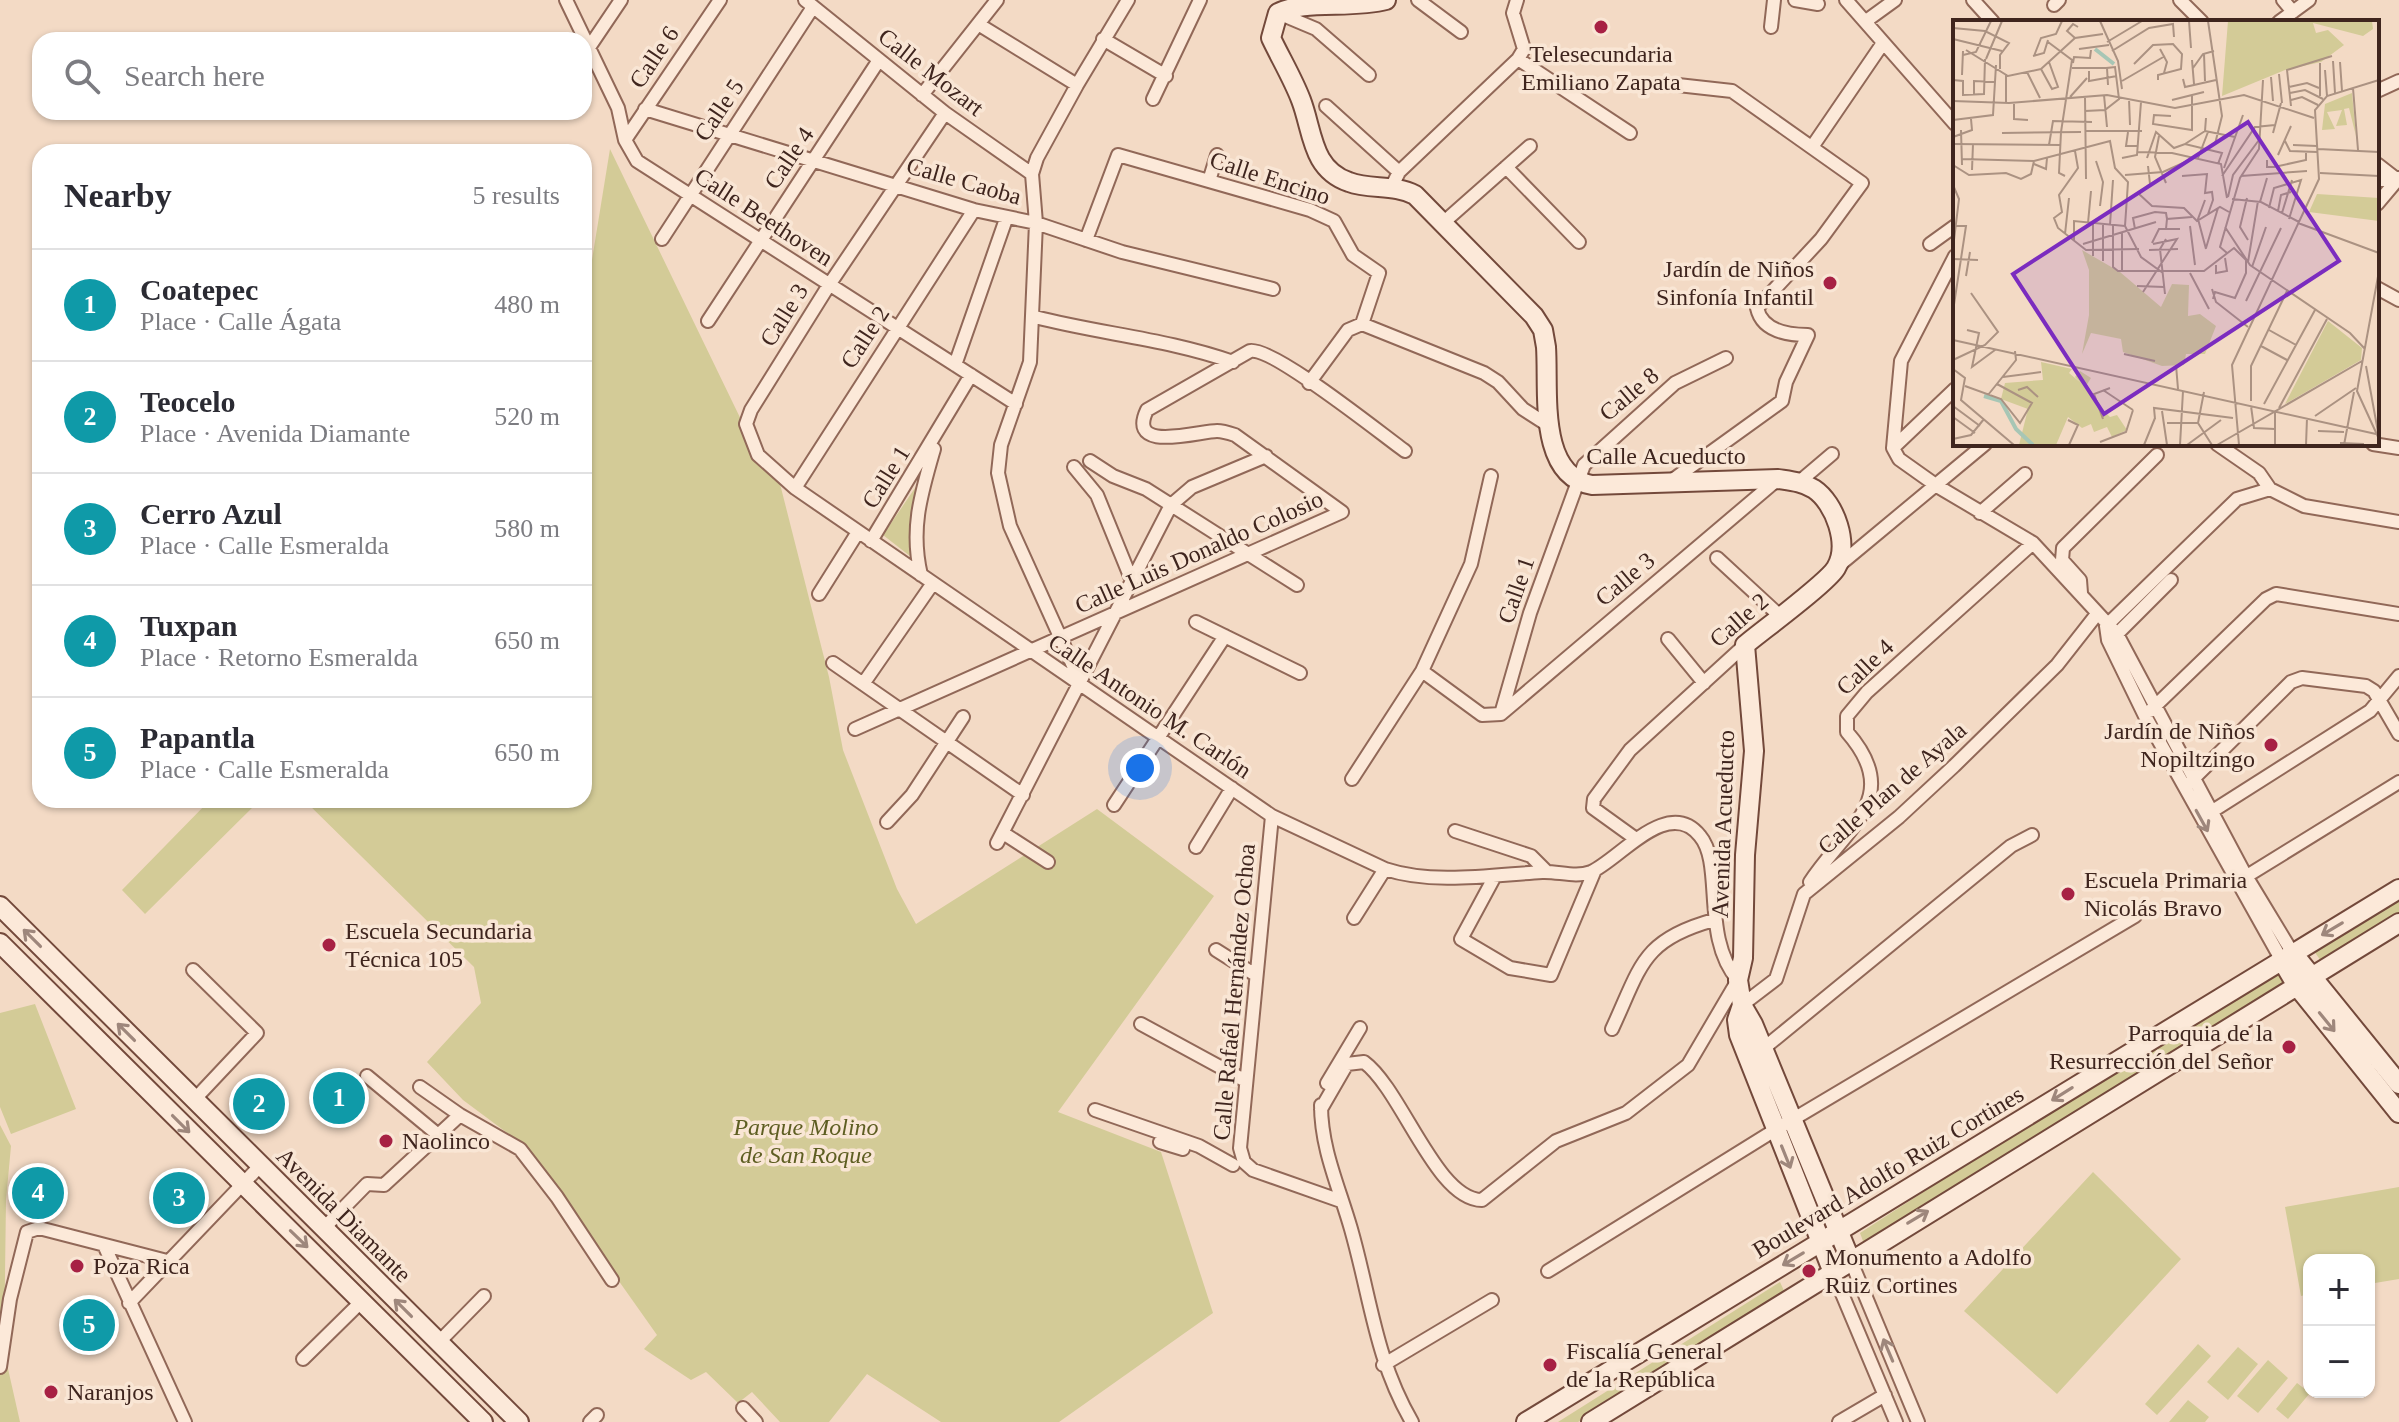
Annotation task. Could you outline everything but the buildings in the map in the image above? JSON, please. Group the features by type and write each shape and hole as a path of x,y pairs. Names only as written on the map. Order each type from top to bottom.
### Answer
{"main road":[{"path":"1278,13 1296,1 1372,4 1386,0"},
{"name":"Calle Acueducto","path":"1278,13 1271,38 1302,101 1315,153 1330,172 1349,182 1395,180 1444,222 1534,316 1543,330 1555,459 1567,475 1579,483 1778,479 1799,482"},
{"path":"1799,482 1815,490 1833,512 1841,547 1836,568"},
{"name":"Calle 2","path":"1745,645 1836,568"},
{"name":"Avenida Acueducto","path":"1745,645 1754,751 1745,855 1743,958 1738,980 1742,1005 1737,1020 1756,1054 1783,1125 1820,1242 1832,1270"},
{"name":"Boulevard Adolfo Ruiz Cortines","path":"1526,1422 2399,889"},
{"name":"Avenida Diamante","path":"0,906 519,1422"},
{"path":"1591,1422 1832,1270 2399,923"},
{"name":"Avenida Diamante","path":"0,943 478,1420"},
{"path":"2287,956 2399,1113"},
{"path":"2305,981 2399,1084"},
{"path":"132,1075 151,1056"},
{"name":"Avenida Acueducto","path":"1783,1125 1839,1231 1850,1259"},
{"path":"442,1381 458,1362"}],"street":[{"name":"Calle Beethoven","path":"566,0 583,32"},
{"path":"592,43 621,0"},
{"name":"Calle 6","path":"625,140 720,0"},
{"path":"922,95 997,0"},
{"path":"1081,684 1010,526 998,473 1001,445 1030,362 1035,317 1036,223 1032,174 1077,85 1126,0"},
{"path":"1153,99 1200,0"},
{"path":"1418,0 1461,32"},
{"path":"1326,106 1395,180 1518,59 1524,49 1513,13 1517,0"},
{"path":"1771,27 1774,0"},
{"path":"1795,0 1818,4"},
{"path":"1846,0 1953,122"},
{"path":"1866,21 1895,0"},
{"path":"1973,0 1991,20"},
{"path":"2180,0 2197,18"},
{"path":"2283,0 2293,12"},
{"path":"2282,20 2309,0"},
{"name":"Calle Mozart","path":"809,3 945,113 1032,174"},
{"name":"Calle 5","path":"662,239 809,3"},
{"path":"1278,13 1316,29 1369,75"},
{"path":"978,24 1077,85"},
{"path":"1103,39 1166,76"},
{"path":"1812,147 1883,43"},
{"name":"Calle Beethoven","path":"592,50 618,108 625,140 637,161 1016,404"},
{"path":"1518,59 1630,133"},
{"name":"Calle 4","path":"708,321 879,60"},
{"path":"2379,90 2399,81"},
{"path":"1669,84 1732,91 1862,183 1821,239 1757,308 1759,315 1779,333 1808,335 1786,382 1782,401 1671,481"},
{"name":"Calle Caoba","path":"645,109 974,210 1036,223 1086,240 1273,289"},
{"name":"Calle 3","path":"746,424 751,410 829,285 945,113"},
{"path":"1444,222 1530,146"},
{"name":"Calle Encino","path":"1086,240 1118,155 1310,210 1340,226 1353,255 1379,273 1358,324"},
{"path":"1209,181 1217,155"},
{"path":"2379,165 2399,179"},
{"path":"1506,167 1579,242"},
{"path":"2379,180 2399,179"},
{"path":"2379,202 2399,179"},
{"name":"Calle 2","path":"795,488 974,210"},
{"path":"955,365 1006,219"},
{"path":"1930,244 1953,227"},
{"path":"1950,271 1901,361 1893,448 1899,459 1937,486 2033,543 2112,630 2155,706 2188,784 2211,812 2241,880"},
{"path":"2379,289 2399,300"},
{"path":"1035,317 1079,328 1186,345 1233,362"},
{"path":"1309,383 1358,324 1484,373 1498,382 1523,409 1551,427"},
{"path":"1266,456 1235,435 1220,431 1162,438 1152,436 1144,428 1143,419 1147,410 1259,349 1291,366 1309,383 1405,451"},
{"name":"Calle 8","path":"1579,483 1592,455 1675,383 1726,358"},
{"name":"Calle 1","path":"871,541 938,436 971,375"},
{"path":"1893,448 1953,391"},
{"name":"Calle Antonio M. Carlón","path":"746,424 758,455 795,488 1272,816 1402,874 1495,876 1546,871 1579,875 1595,870"},
{"name":"Calle 1","path":"921,575 914,546 915,515 938,436"},
{"path":"2379,445 2399,448"},
{"name":"Calle 2","path":"1836,568 1983,446"},
{"path":"2220,446 2259,473 2270,489 2304,506 2399,522"},
{"path":"1799,482 1832,454"},
{"path":"2082,595 2080,580 2062,560 2063,548 2157,455"},
{"path":"1048,862 1000,838 1171,505 1192,487 1266,456"},
{"name":"Calle Luis Donaldo Colosio","path":"855,729 1032,653 1342,512 1266,456"},
{"path":"1090,461 1113,476 1146,489 1297,585"},
{"path":"1074,467 1097,495 1132,581"},
{"path":"1980,513 2025,474"},
{"path":"1352,779 1422,671 1471,564 1491,476"},
{"name":"Calle 3","path":"1501,714 1778,479"},
{"name":"Calle 1","path":"1501,714 1530,613 1579,483"},
{"path":"2270,489 2237,499 2112,630 2108,640 2145,716 2287,956"},
{"name":"Calle 1","path":"819,594 858,532"},
{"name":"Calle 4","path":"1804,894 1812,878 1851,833 1873,776 1870,763 1847,732 1847,716 1867,692 2033,543"},
{"path":"1717,558 1780,616"},
{"path":"2112,630 2171,580"},
{"path":"863,684 933,583"},
{"path":"2145,716 2266,599 2276,594 2399,614"},
{"name":"Calle Plan de Ayala","path":"1804,894 1899,817 1954,766 2057,665 2097,614"},
{"path":"1196,622 1300,673"},
{"path":"1114,805 1225,636"},
{"path":"1668,639 1704,683"},
{"name":"Calle 2","path":"1636,839 1593,808 1594,799 1615,766 1745,645"},
{"path":"833,663 1023,795"},
{"path":"1422,671 1482,715 1501,714"},
{"path":"2211,812 2381,701 2399,676"},
{"path":"2188,784 2291,682 2302,678 2366,686 2381,701 2399,734"},
{"path":"887,822 912,795 963,717"},
{"path":"2241,880 2399,782"},
{"path":"1196,847 1232,788"},
{"name":"Calle Rafaél Hernández Ochoa","path":"1272,816 1254,974 1238,1164 1341,1201"},
{"path":"1321,1109 1347,1064 1364,1062 1397,1100 1444,1179 1474,1200 1482,1200 1556,1141 1626,1113 1678,1077 1688,1065 1738,980 1725,966 1714,920 1708,853 1698,833 1686,825 1673,823 1636,839 1595,870 1551,975 1510,968 1461,939 1495,876"},
{"path":"1455,831 1531,856 1546,871"},
{"path":"1756,1054 2011,846 2032,835"},
{"path":"1354,918 1385,869"},
{"path":"1742,1005 1776,979 1804,894"},
{"path":"1548,1271 1783,1125 2135,916"},
{"path":"1612,1029 1651,949 1693,926 1714,920"},
{"path":"1216,950 1254,974"},
{"path":"193,970 257,1033 194,1100"},
{"path":"1141,1024 1244,1080"},
{"path":"1360,1028 1322,1094 1323,1142 1383,1365 1412,1422"},
{"path":"367,1076 437,1134"},
{"path":"420,1087 460,1115 520,1149 557,1197 612,1280"},
{"path":"1095,1110 1199,1146 1238,1164"},
{"path":"323,1229 367,1184 384,1185 460,1115"},
{"path":"1160,1142 1238,1164"},
{"path":"129,1303 260,1166"},
{"path":"0,1367 10,1299 27,1232 39,1228 167,1261"},
{"path":"104,1245 185,1422"},
{"name":"Avenida Acueducto","path":"1850,1259 1918,1422"},
{"name":"Avenida Acueducto","path":"1832,1270 1896,1422"},
{"path":"438,1343 484,1296"},
{"path":"1383,1365 1492,1300"},
{"path":"303,1359 362,1301"},
{"path":"1839,1422 1860,1417 1885,1395"},
{"path":"743,1408 756,1422"}],"green space":[{"name":"Parque Molino de San Roque","path":"610,149 747,432 778,476 829,677 843,750 897,889 916,924 1097,809 1214,896 1058,1112 1161,1152 1213,1313 1059,1422 941,1422 867,1374 829,1422 780,1422 752,1392 738,1403 706,1372 691,1380 644,1349 657,1335 522,1144 463,1100 427,1062 481,1003 474,967 312,808 592,808 592,260"},
{"path":"930,466 916,513 919,563 883,535"},
{"path":"202,808 252,808 145,914 122,890"},
{"path":"2399,898 2399,917 2323,964 2314,951"},
{"path":"2282,970 2290,983 1866,1249 1860,1233 2053,1108"},
{"path":"35,1004 76,1109 11,1134 0,1107 0,1013"},
{"path":"0,1125 11,1146 6,1200 4,1351 20,1422 0,1422"},
{"path":"2093,1172 2181,1259 2057,1394 1964,1311"},
{"path":"2399,1187 2399,1279 2375,1283 2375,1254 2303,1254 2301,1296 2285,1207"},
{"path":"1780,1282 1785,1293 1578,1422 1558,1422"},
{"path":"2198,1344 2211,1356 2157,1415 2145,1404"},
{"path":"2238,1347 2258,1364 2228,1400 2207,1382"},
{"path":"2268,1360 2288,1378 2258,1413 2237,1396"},
{"path":"2297,1383 2303,1388 2303,1398 2306,1398 2288,1419 2276,1409"},
{"path":"2188,1400 2209,1417 2205,1422 2169,1422"}],"place":[{"name":"Telesecundaria Emiliano Zapata","path":"1601,27"},
{"name":"Jardín de Niños Sinfonía Infantil","path":"1830,283"},
{"name":"Jardín de Niños Nopiltzingo","path":"2271,745"},
{"name":"Escuela Primaria Nicolás Bravo","path":"2068,894"},
{"name":"Escuela Secundaria Técnica 105","path":"329,945"},
{"name":"Parroquia de la Resurrección del Señor","path":"2289,1047"},
{"name":"Coatepec","path":"339,1098"},
{"name":"Teocelo","path":"259,1104"},
{"name":"Naolinco","path":"386,1141"},
{"name":"Tuxpan","path":"38,1193"},
{"name":"Cerro Azul","path":"179,1198"},
{"name":"Poza Rica","path":"77,1266"},
{"name":"Monumento a Adolfo Ruiz Cortines","path":"1809,1271"},
{"name":"Papantla","path":"89,1325"},
{"name":"Fiscalía General de la República","path":"1550,1365"},
{"name":"Naranjos","path":"51,1392"}]}
